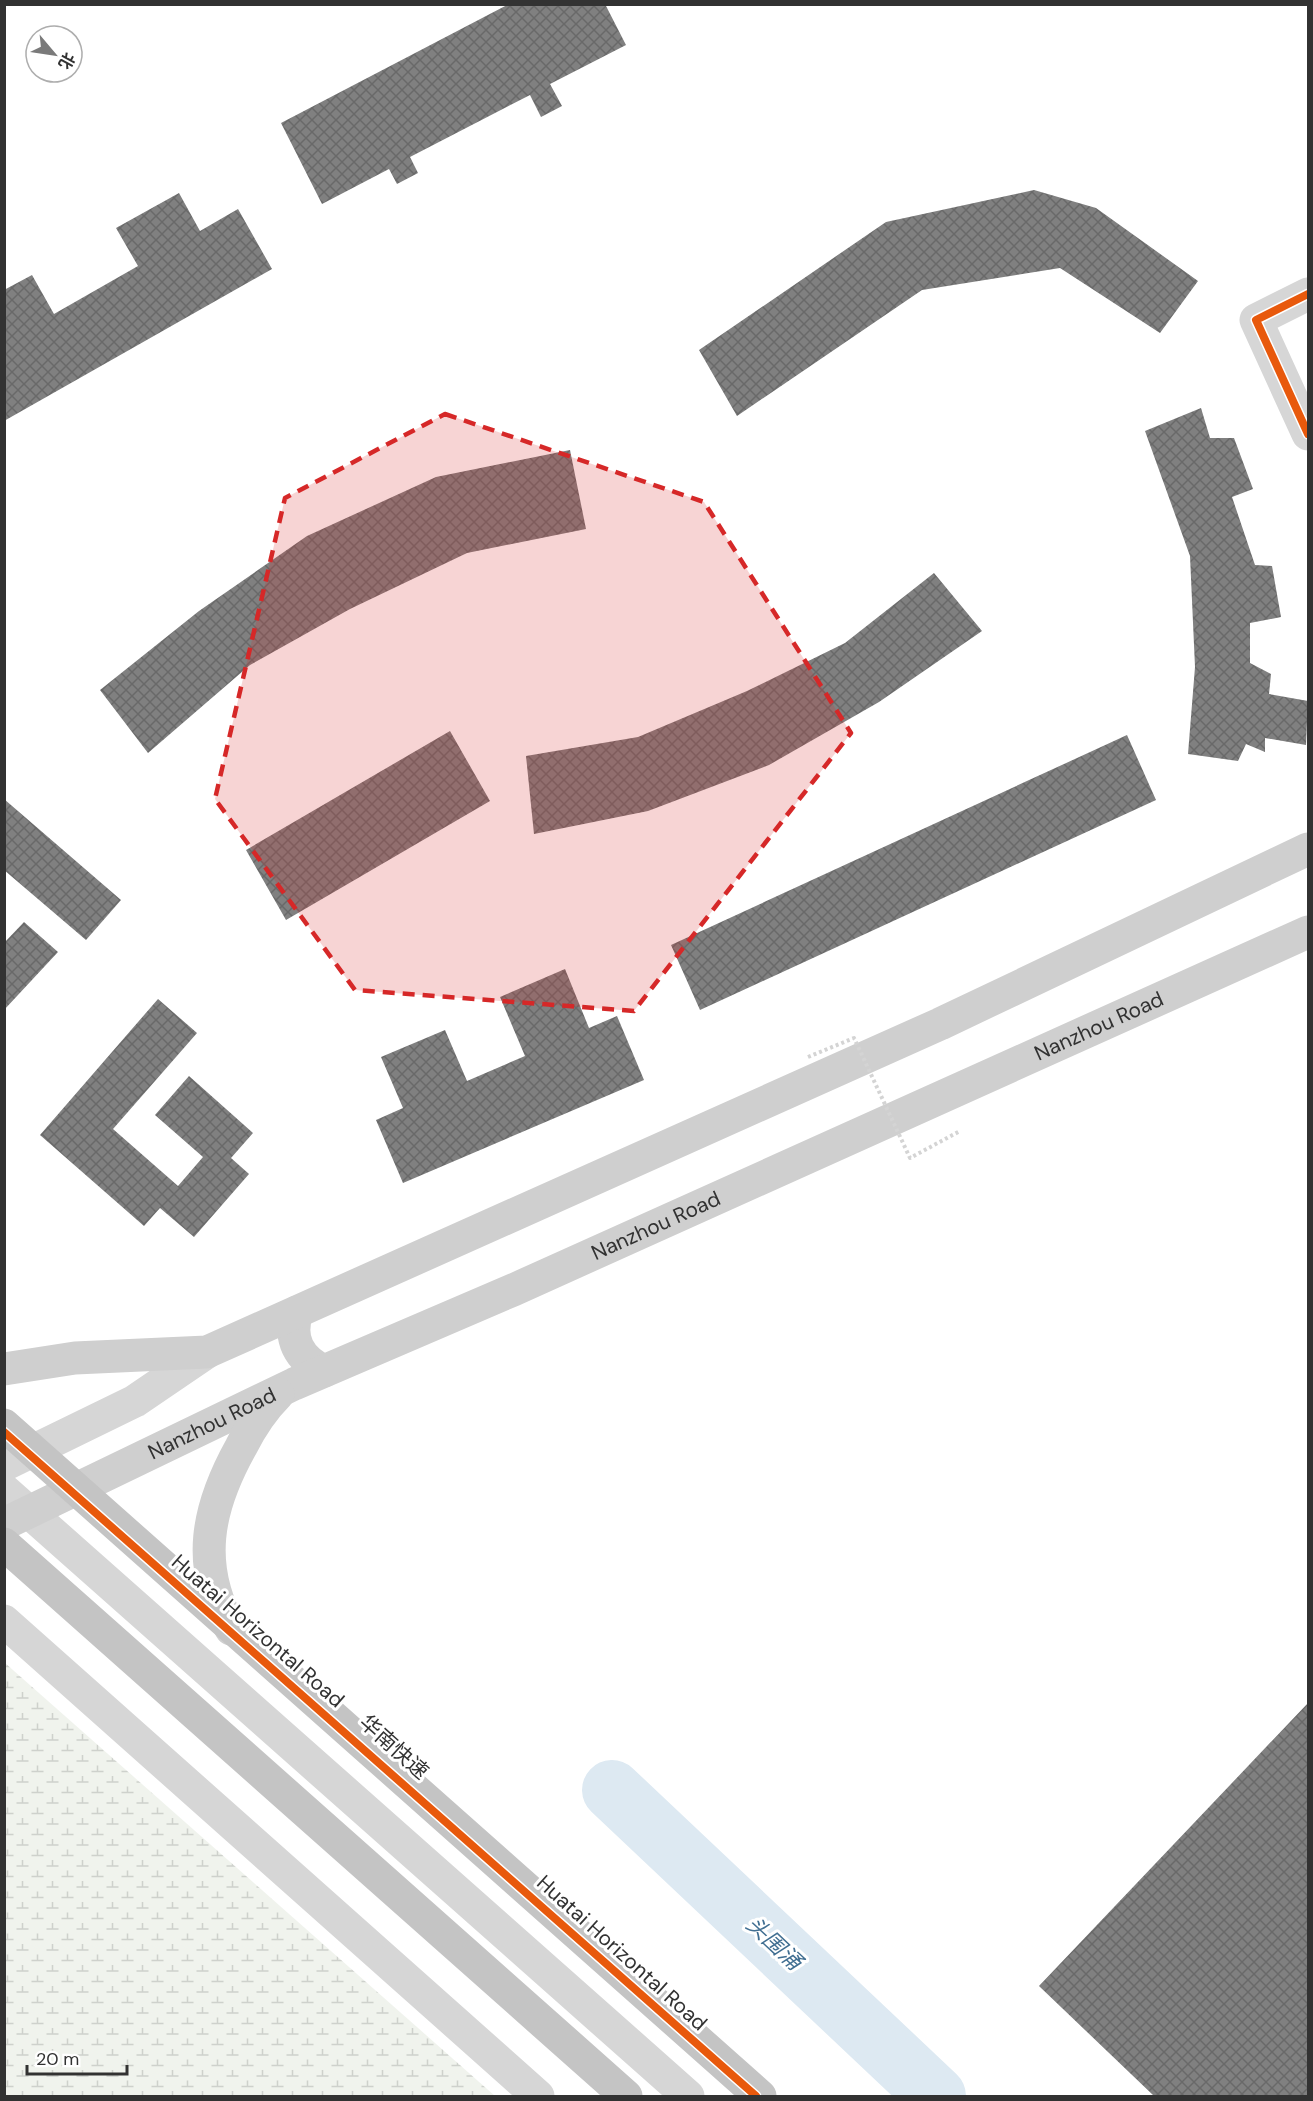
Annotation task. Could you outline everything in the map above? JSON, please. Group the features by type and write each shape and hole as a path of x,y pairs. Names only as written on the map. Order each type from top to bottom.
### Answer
{"highway":[{"name":"华南快速","path":"4,1425 758,2097"},
{"path":"4,1544 626,2097"}],"main road":[{"path":"4,1369 75,1358 207,1352 940,1024 1308,849"},
{"name":"Nanzhou Road","path":"16,1518 283,1389 513,1290 1308,932"},
{"path":"297,1312 292,1329 296,1347 307,1361 324,1371"},
{"path":"233,1633 218,1607 211,1582 208,1558 209,1526 218,1494 232,1462 264,1407 283,1389"}],"street":[{"path":"1308,294 1256,320 1308,434"},
{"path":"17,1459 135,1401 207,1352"},
{"name":"Huatai Horizontal Road","path":"4,1432 17,1459 71,1490 758,2097"},
{"path":"4,1490 16,1518 688,2097"},
{"path":"4,1557 612,2097"},
{"path":"4,1621 538,2097"}],"path":[{"path":"808,1057 854,1038 910,1158 960,1131"}],"highlighted area":[{"path":"445,414 704,502 851,733 634,1011 355,990 215,799 285,498"}],"green space":[{"path":"5,1663 495,2096 5,2096"}],"building":[{"path":"509,4 605,4 626,45 550,84 562,106 541,117 530,95 410,157 418,173 397,184 389,169 322,204 281,123"},
{"path":"1034,190 1096,208 1198,281 1160,333 1060,268 922,290 737,416 699,350 886,222"},
{"path":"179,193 200,231 238,209 272,269 4,421 4,290 32,275 54,314 138,266 116,228"},
{"path":"1201,408 1210,438 1234,438 1253,489 1232,497 1255,565 1272,566 1281,617 1250,623 1250,663 1271,674 1269,694 1308,701 1306,745 1265,738 1265,752 1246,744 1238,761 1188,754 1195,667 1190,556 1145,431"},
{"path":"570,450 586,529 467,553 350,609 250,665 148,753 100,690 199,611 307,536 436,477"},
{"path":"934,573 982,631 879,702 769,765 648,811 534,834 526,756 638,737 747,691 845,643"},
{"path":"450,731 490,801 286,920 246,850"},
{"path":"1127,735 1156,800 700,1010 671,945"},
{"path":"4,799 121,900 86,940 4,870"},
{"path":"24,922 58,952 4,1010 4,943"},
{"path":"565,969 589,1028 617,1016 644,1080 403,1183 376,1120 403,1108 381,1057 445,1030 467,1081 525,1056 500,997"},
{"path":"158,999 197,1033 113,1129 178,1186 203,1157 155,1115 189,1076 253,1133 231,1158 249,1174 194,1237 160,1208 144,1226 40,1135"},
{"path":"1308,1703 1308,2096 1154,2096 1039,1986"}],"waterway":[{"name":"头围涌","path":"612,1790 936,2096"}],"cycle path":[{"path":"1308,294 1256,320 1308,434"},
{"path":"4,1432 756,2096"}]}
